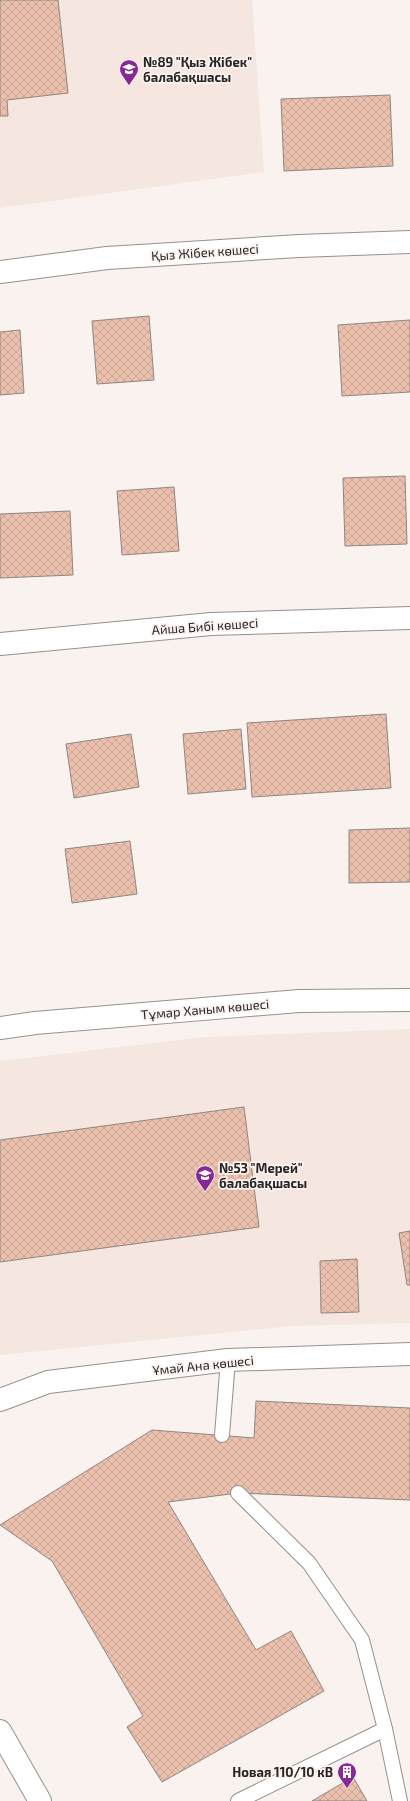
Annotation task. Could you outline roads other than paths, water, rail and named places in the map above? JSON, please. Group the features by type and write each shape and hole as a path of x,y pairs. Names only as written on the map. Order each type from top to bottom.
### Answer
{"street":[{"name":"Қыз Жібек көшесі","path":"0,272 107,258 299,246 410,242"},
{"name":"Айша Бибі көшесі","path":"0,644 211,624 410,618"},
{"name":"Тұмар Ханым көшесі","path":"0,1028 43,1022 299,1001 410,1000"},
{"name":"Ұмай Ана көшесі","path":"0,1400 48,1382 228,1360 410,1354"},
{"path":"0,1731 40,1801"}],"lane":[{"path":"222,1435 228,1360"},
{"path":"238,1493 309,1563 362,1640 385,1729 400,1801"},
{"path":"238,1801 385,1729"}],"place":[{"name":"№89 \"Қыз Жібек\" балабақшасы","path":"129,86"},
{"name":"№53 \"Мерей\" балабақшасы","path":"205,1192"},
{"name":"Новая 110/10 кВ","path":"347,1789"}]}
